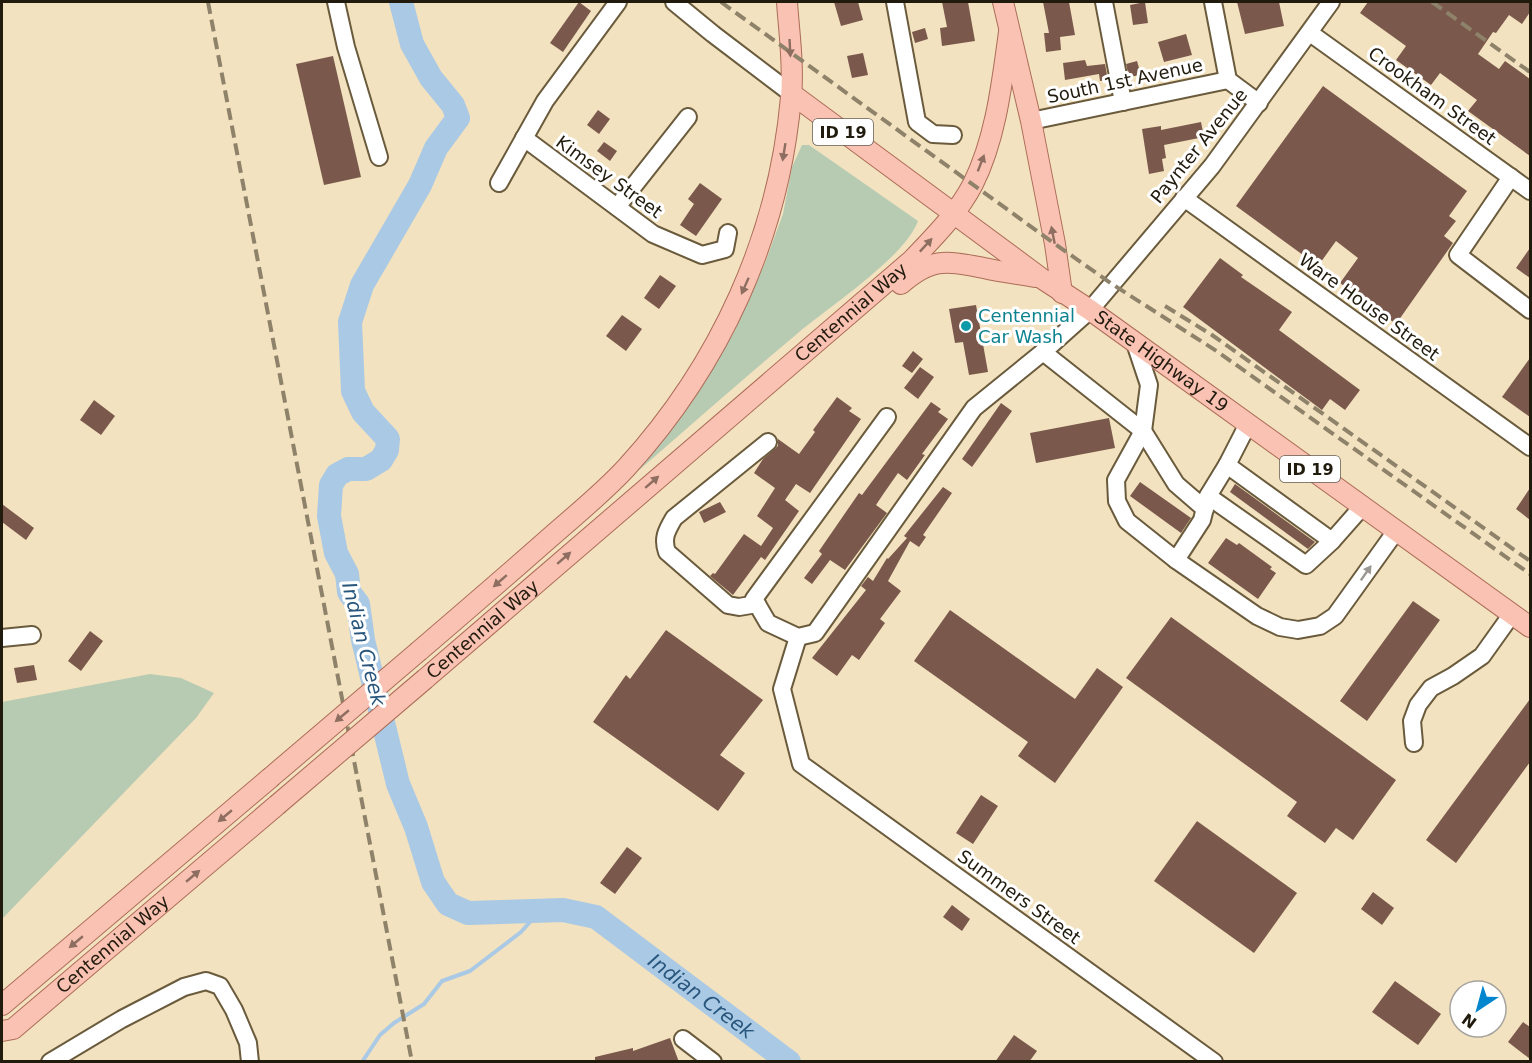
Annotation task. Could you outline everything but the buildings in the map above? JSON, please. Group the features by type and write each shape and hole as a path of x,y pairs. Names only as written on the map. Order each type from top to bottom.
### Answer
{"main road":[{"name":"Centennial Way","path":"2,1005 592,501 625,469 688,391 723,332 748,279 784,158 792,94 787,2"},
{"path":"1003,2 1031,121 1062,292"},
{"name":"Centennial Way","path":"2,1031 13,1029 425,679 912,260 953,214 973,184 990,138 1010,32"},
{"name":"State Highway 19","path":"792,94 1041,278 1090,310 1530,627"},
{"path":"698,443 733,428 912,274 930,265 960,262 1041,278"}],"street":[{"path":"336,2 346,47 379,157"},
{"path":"500,183 545,101 618,2"},
{"path":"674,2 792,94"},
{"path":"896,2 917,123 933,134 953,135"},
{"path":"1104,2 1123,102"},
{"path":"1214,2 1228,80 1259,103"},
{"name":"Paynter Avenue","path":"798,637 815,633 974,408 1090,310 1184,198 1259,103 1310,33 1319,9 1331,2"},
{"name":"Crookham Street","path":"1310,33 1530,191"},
{"name":"South 1st Avenue","path":"1031,121 1228,80"},
{"path":"617,207 688,117"},
{"name":"Kimsey Street","path":"524,138 653,234 702,255 725,249 728,232"},
{"path":"1511,177 1458,255 1530,310"},
{"name":"Ware House Street","path":"1184,198 1530,447"},
{"path":"1135,343 1149,385 1143,431 1116,480 1117,501 1127,521 1176,560 1257,616 1280,627 1298,630 1320,626 1335,616 1396,531"},
{"path":"1043,352 1143,431 1176,484 1306,565 1332,541 1362,507"},
{"path":"798,637 768,623 754,599 887,417"},
{"path":"1176,560 1202,520 1206,503 1248,424"},
{"path":"757,604 739,607 728,605 667,552 664,544 665,532 674,518 768,441"},
{"path":"1227,465 1332,541"},
{"path":"1414,743 1412,721 1418,705 1431,688 1482,656 1512,614"},
{"path":"2,638 32,634"},
{"name":"Summers Street","path":"798,637 782,689 801,764 1214,1062"},
{"path":"50,1062 122,1019 174,992 206,981 220,986 234,1011 248,1043 250,1062"},
{"path":"683,1039 713,1062"}],"green space":[{"path":"802,145 809,145 918,221 898,250 865,281 778,350 638,471 688,405 734,332 765,263 783,214 792,167"},
{"path":"150,674 181,678 214,693 196,718 2,919 2,702"}],"waterway":[{"name":"Indian Creek","path":"401,2 412,44 431,78 453,105 458,118 436,148 420,185 362,285 350,322 353,391 363,412 388,439 387,450 381,460 366,469 348,469 337,475 331,485 329,516 336,553 347,574 349,592 358,604 363,640 398,784 416,827 433,882 448,904 468,913 563,910 596,917 789,1062"},
{"path":"362,1062 380,1035 424,1004 442,981 470,971 521,932 540,911"}],"railway":[{"path":"208,2 412,1062"},
{"path":"721,2 1055,244 1112,284 1218,352 1530,574"},
{"path":"1432,2 1530,72"},
{"path":"1165,306 1212,335 1530,561"}],"place":[{"name":"Centennial Car Wash","path":"966,326"}]}
